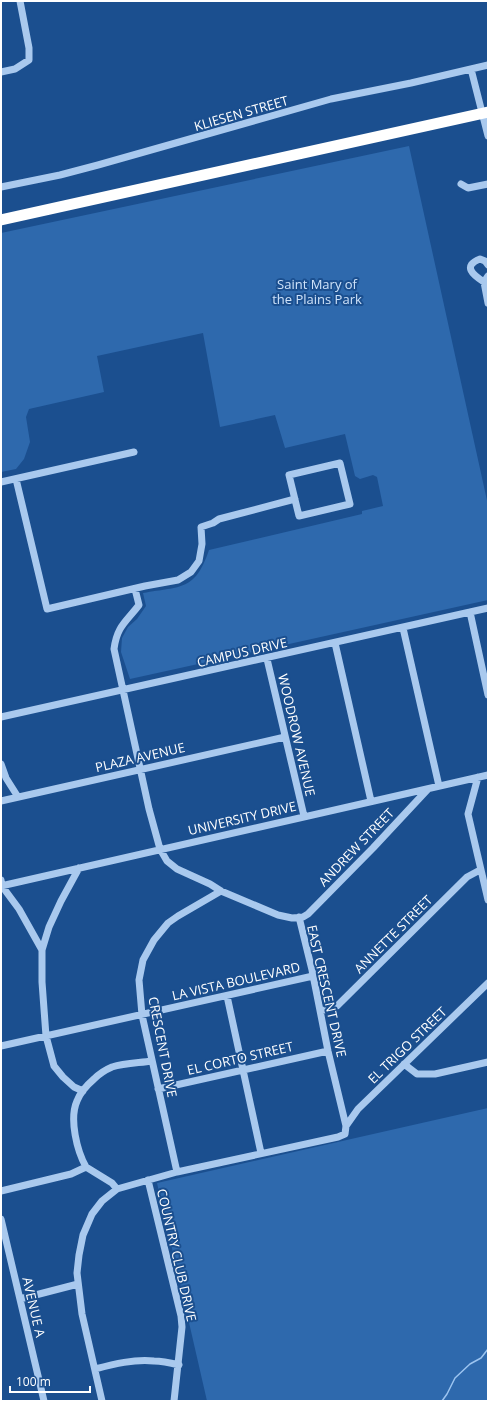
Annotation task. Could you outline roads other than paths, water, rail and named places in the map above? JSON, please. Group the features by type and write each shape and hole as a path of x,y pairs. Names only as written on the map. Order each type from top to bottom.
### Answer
{"highway":[{"path":"1,220 485,113"}],"street":[{"path":"1,72 16,69 29,60 29,48 20,1"},
{"name":"KLIESEN STREET","path":"1,187 98,166 331,99 411,83 488,65"},
{"path":"470,69 485,113 488,136"},
{"path":"461,184 468,188 488,184"},
{"path":"488,265 485,261 480,259 474,261 470,266 471,272 474,276 486,279 488,303"},
{"path":"1,482 134,452"},
{"path":"340,463 350,504 299,516 295,499 289,475 340,463"},
{"path":"16,479 47,609 178,580 191,572 199,561 202,544 202,527 213,523 219,518 295,499"},
{"path":"136,589 139,605 123,624 116,637 114,649 149,809 160,849"},
{"name":"CAMPUS DRIVE","path":"1,717 267,659 488,608"},
{"path":"470,612 488,695"},
{"path":"403,628 439,786"},
{"path":"334,643 371,801"},
{"name":"WOODROW AVENUE","path":"267,659 284,738 304,816"},
{"name":"PLAZA AVENUE","path":"1,801 284,738"},
{"path":"1,764 6,778 18,797"},
{"name":"UNIVERSITY DRIVE","path":"1,884 79,868 488,775"},
{"path":"478,777 468,814 488,900"},
{"name":"ANDREW STREET","path":"299,917 308,914 428,789"},
{"name":"EAST CRESCENT DRIVE","path":"160,849 167,861 177,870 210,884 221,891 278,915 292,918 299,917 346,1126"},
{"path":"79,868 49,927 42,950 43,1009 46,1036 54,1066 62,1077 74,1087 84,1091"},
{"name":"ANNETTE STREET","path":"321,1011 338,1006 467,877 480,870"},
{"path":"1,884 19,909 42,950"},
{"name":"CRESCENT DRIVE","path":"177,1172 142,1015 139,980 143,960 154,940 168,923 221,891"},
{"name":"LA VISTA BOULEVARD","path":"1,1046 313,976"},
{"name":"EL TRIGO STREET","path":"346,1126 358,1109 488,983"},
{"path":"227,996 261,1154"},
{"name":"EL CORTO STREET","path":"158,1089 328,1051"},
{"path":"117,1189 86,1167 80,1156 75,1128 74,1111 77,1100 88,1085 101,1073 111,1068 126,1064 152,1061"},
{"path":"404,1064 417,1074 435,1074 488,1062"},
{"name":"COUNTRY CLUB DRIVE","path":"174,1401 179,1365 182,1328 181,1316 148,1180 177,1172 338,1137 345,1134 346,1126"},
{"path":"1,1191 72,1174 86,1167"},
{"path":"102,1401 82,1314 78,1284 77,1273 83,1235 92,1214 102,1202 117,1189 148,1180"},
{"name":"AVENUE A","path":"1,1218 44,1401"},
{"path":"20,1299 78,1284"},
{"path":"95,1369 120,1363 137,1361 154,1361 179,1365"}],"waterway":[{"path":"442,1401 455,1378 470,1364 481,1358 488,1349"}],"park label":[{"name":"Saint Mary of the Plains Park","path":"317,292"}]}
